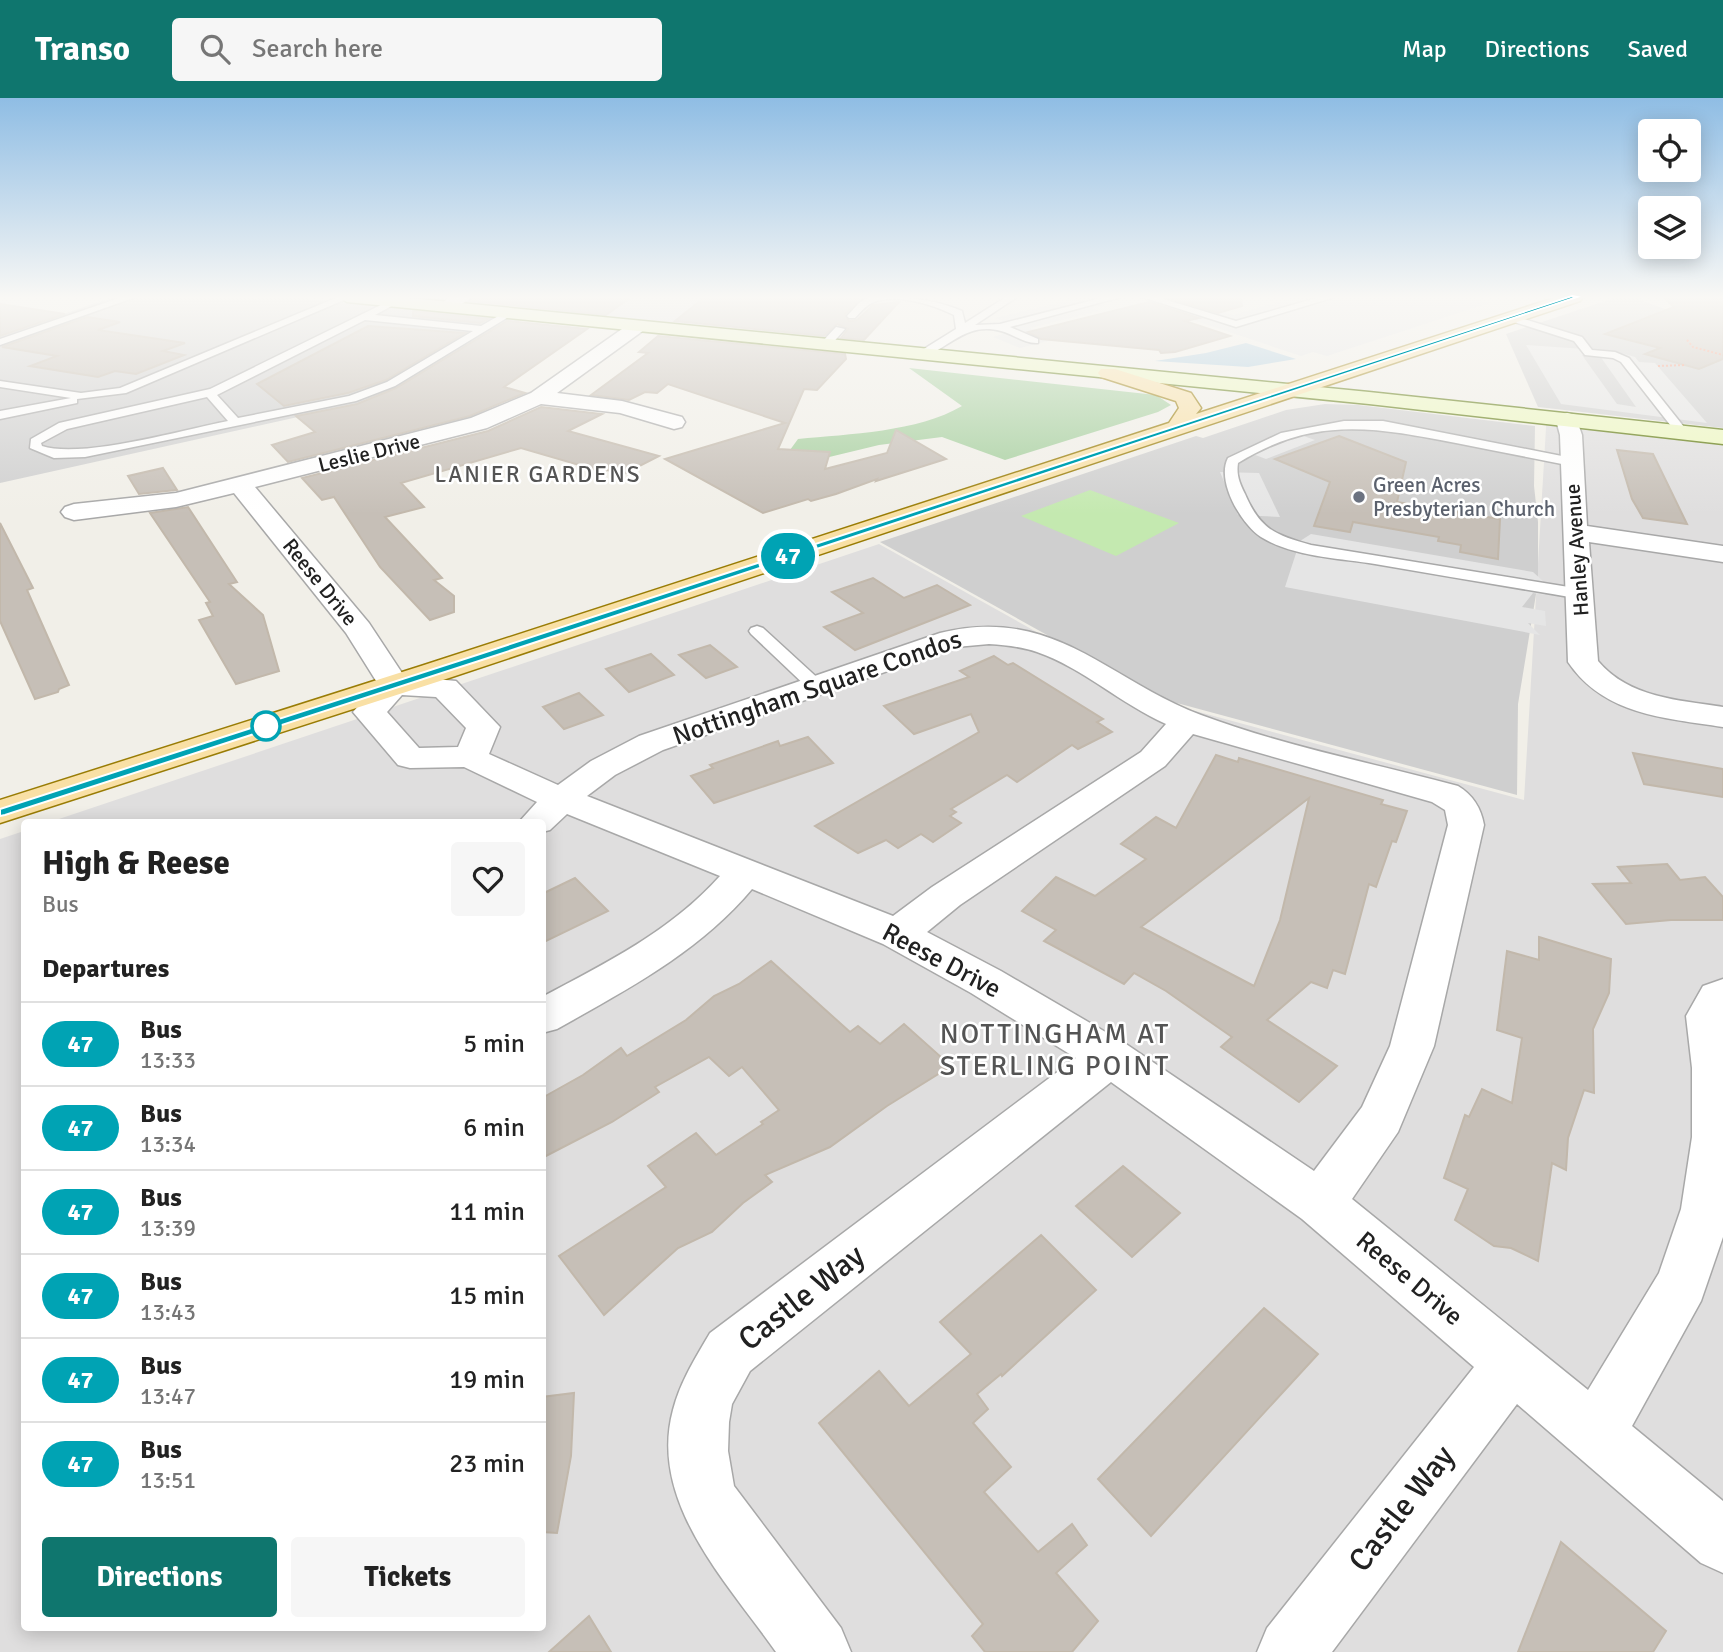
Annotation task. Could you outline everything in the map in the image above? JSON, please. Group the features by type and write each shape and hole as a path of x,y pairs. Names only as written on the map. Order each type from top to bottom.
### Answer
{"main road":[{"path":"1074,370 1723,437"},
{"path":"0,812 1354,370"},
{"path":"1108,373 1184,397 1190,408 1177,427"}],"street":[{"name":"Leslie Drive","path":"74,512 149,505 449,433 506,413 538,397 577,370"},
{"path":"538,397 622,407 674,422"},
{"name":"Hanley Avenue","path":"1567,419 1572,435 1583,662 1595,678 1625,696 1723,717"},
{"name":"Reese Drive","path":"240,485 359,629 394,685 369,712 410,758 471,757 550,810 745,872 897,934 986,982 1110,1057 1320,1203 1723,1541"},
{"path":"1575,532 1723,554"},
{"name":"Nottingham Square Condos","path":"550,810 586,777 620,756 951,639 972,635 1018,636 1053,646 1186,721 1446,794 1457,800 1464,809 1466,825 1412,1046 1381,1118 1320,1203"},
{"path":"394,685 445,688 483,727 471,757"},
{"path":"897,934 946,896 1153,759 1186,721"},
{"path":"546,1015 653,955 694,928 721,903 745,872"},
{"path":"1594,1434 1682,1283 1706,1209 1716,1137 1715,1068 1708,1016 1718,997 1723,995"},
{"name":"Castle Way","path":"817,1652 710,1505 703,1489 698,1443 705,1398 730,1352 1110,1057"},
{"name":"Castle Way","path":"1291,1652 1512,1364"}],"lane":[{"path":"0,415 135,387 176,370"},
{"path":"258,370 210,393 63,426 40,437 35,442 36,448 54,454 85,453 318,408 370,394 415,370"},
{"path":"1633,370 1682,432"},
{"path":"0,384 81,396 103,395"},
{"path":"210,393 237,424"},
{"path":"1572,462 1383,425 1354,423 1304,430 1245,452 1232,461 1229,473 1249,520 1256,528 1273,538 1310,549 1581,594"},
{"path":"757,631 816,686"}],"shaded area":[{"path":"0,370 438,370 397,395 0,483"},
{"path":"1522,370 1723,370 1723,428 1538,407"},
{"path":"1541,370 1592,370 1617,404 1636,407 1610,370 1661,370 1707,423 1561,404"},
{"path":"1325,404 1358,405 1535,426 1534,486 1538,522 1538,582 1518,704 1517,795 1162,699 880,542 1196,436 1203,438 1286,410"},
{"path":"1547,411 1723,431 1723,1652 0,1652 0,839 21,832 21,1631 546,1631 546,819 59,819 879,544 1162,702 1524,800"},
{"path":"1292,432 1315,440 1266,459 1242,450"},
{"path":"1220,472 1259,473 1280,517 1238,515"},
{"path":"1311,534 1533,572 1544,582 1545,595 1533,593 1522,607 1545,611 1546,626 1528,623 1540,635 1285,587 1300,541"}],"green space":[{"path":"911,370 1156,395 1171,405 1158,412 1005,460 942,437 879,445 763,473 790,450 798,439 904,427 944,415 962,406"},
{"path":"1090,490 1179,523 1116,556 1021,516"}],"building":[{"path":"52,370 147,370 136,374 115,371 98,377"},
{"path":"285,370 404,370 386,380 348,393 284,406 257,384"},
{"path":"427,370 529,370 504,387 525,393 470,416 288,462 272,445 315,432 296,416 357,404 396,388"},
{"path":"626,370 836,370 817,390 804,389 778,449 830,452 825,469 887,453 896,430 946,459 836,494 811,501 808,499 763,513 665,459 785,423 668,384 657,393 645,392 629,400 591,395"},
{"path":"541,407 602,414 568,431 659,456 624,474 607,470 603,472 521,448 401,483 424,507 385,517 442,578 434,580 454,596 454,612 430,620 380,567 334,497 322,500 302,478 488,431"},
{"name":"Green Acres Presbyterian Church","path":"1339,436 1406,462 1397,502 1500,519 1498,559 1460,552 1461,545 1438,541 1439,537 1353,522 1350,532 1314,526 1330,482 1275,459"},
{"path":"1617,450 1653,454 1687,524 1643,518 1632,499"},
{"path":"163,468 177,490 139,494 128,476"},
{"path":"188,507 237,582 229,584 263,615 279,671 236,684 199,620 213,616 206,603 210,602 150,513"},
{"path":"0,523 33,588 27,590 69,685 58,692 35,699 0,621"},
{"path":"873,578 904,598 937,585 970,605 855,650 824,627 863,613 832,592"},
{"path":"710,645 737,667 706,678 679,655"},
{"path":"651,654 674,675 629,692 606,669"},
{"path":"994,656 1008,665 1013,663 1103,719 1097,722 1112,732 1078,749 1072,745 1017,782 1007,775 951,809 956,812 950,816 961,823 933,842 921,834 898,848 886,840 858,853 815,826 979,732 971,714 914,734 884,706 969,677 960,671"},
{"path":"579,693 603,715 564,729 543,707"},
{"path":"808,737 833,763 714,803 691,776 713,768 710,765 778,741 780,746"},
{"path":"1633,753 1723,769 1723,797 1644,784"},
{"path":"1216,755 1238,762 1239,758 1383,800 1381,804 1407,811 1396,842 1392,841 1376,887 1369,884 1345,974 1333,970 1327,988 1311,982 1267,1020 1337,1066 1299,1102 1221,1047 1232,1037 1166,991 1134,973 1124,984 1044,941 1056,930 1022,911 1056,877 1095,896 1146,859 1121,844 1156,817 1176,828","holes":["1309,798 1280,920 1254,986 1141,927"]},
{"path":"1667,864 1680,880 1705,877 1723,897 1723,920 1671,920 1626,924 1593,884 1631,883 1618,867"},
{"path":"575,878 608,911 546,941 546,892"},
{"path":"1539,937 1611,959 1609,993 1593,1029 1594,1093 1584,1090 1568,1138 1566,1170 1552,1163 1538,1261 1511,1248 1494,1246 1455,1220 1468,1189 1444,1178 1465,1115 1469,1117 1482,1089 1512,1103 1522,1038 1497,1030 1507,951 1539,960"},
{"path":"771,961 850,1032 858,1026 880,1044 904,1024 951,1066 887,1106 830,1147 765,1175 772,1182 743,1203 712,1232 678,1248 604,1315 559,1256 666,1187 648,1166 696,1133 716,1155 779,1110 742,1067 729,1076 709,1057 655,1087 659,1092 612,1122 546,1156 546,1096 583,1075 621,1048 627,1056 686,1020 714,996 739,984"},
{"path":"1123,1166 1180,1213 1132,1257 1076,1206"},
{"path":"1041,1235 1096,1290 1002,1376 1001,1374 977,1394 988,1409 973,1423 1011,1467 984,1492 1038,1552 1072,1524 1087,1545 1056,1573 1098,1621 1072,1652 985,1652 972,1636 983,1624 819,1423 879,1371 909,1406 971,1354 940,1322"},
{"path":"1264,1308 1318,1354 1151,1536 1098,1479"},
{"path":"574,1393 571,1456 557,1533 546,1532 546,1396"},
{"path":"1561,1542 1666,1631 1653,1652 1518,1652"},
{"path":"589,1616 611,1652 549,1652"}],"bus line":[{"name":"47","path":"0,812 484,656 1349,370"}],"place":[{"name":"Green Acres Presbyterian Church","path":"1359,497"}],"district":[{"name":"LANIER GARDENS","path":"538,474"},
{"name":"NOTTINGHAM AT STERLING POINT","path":"1055,1049"}]}
